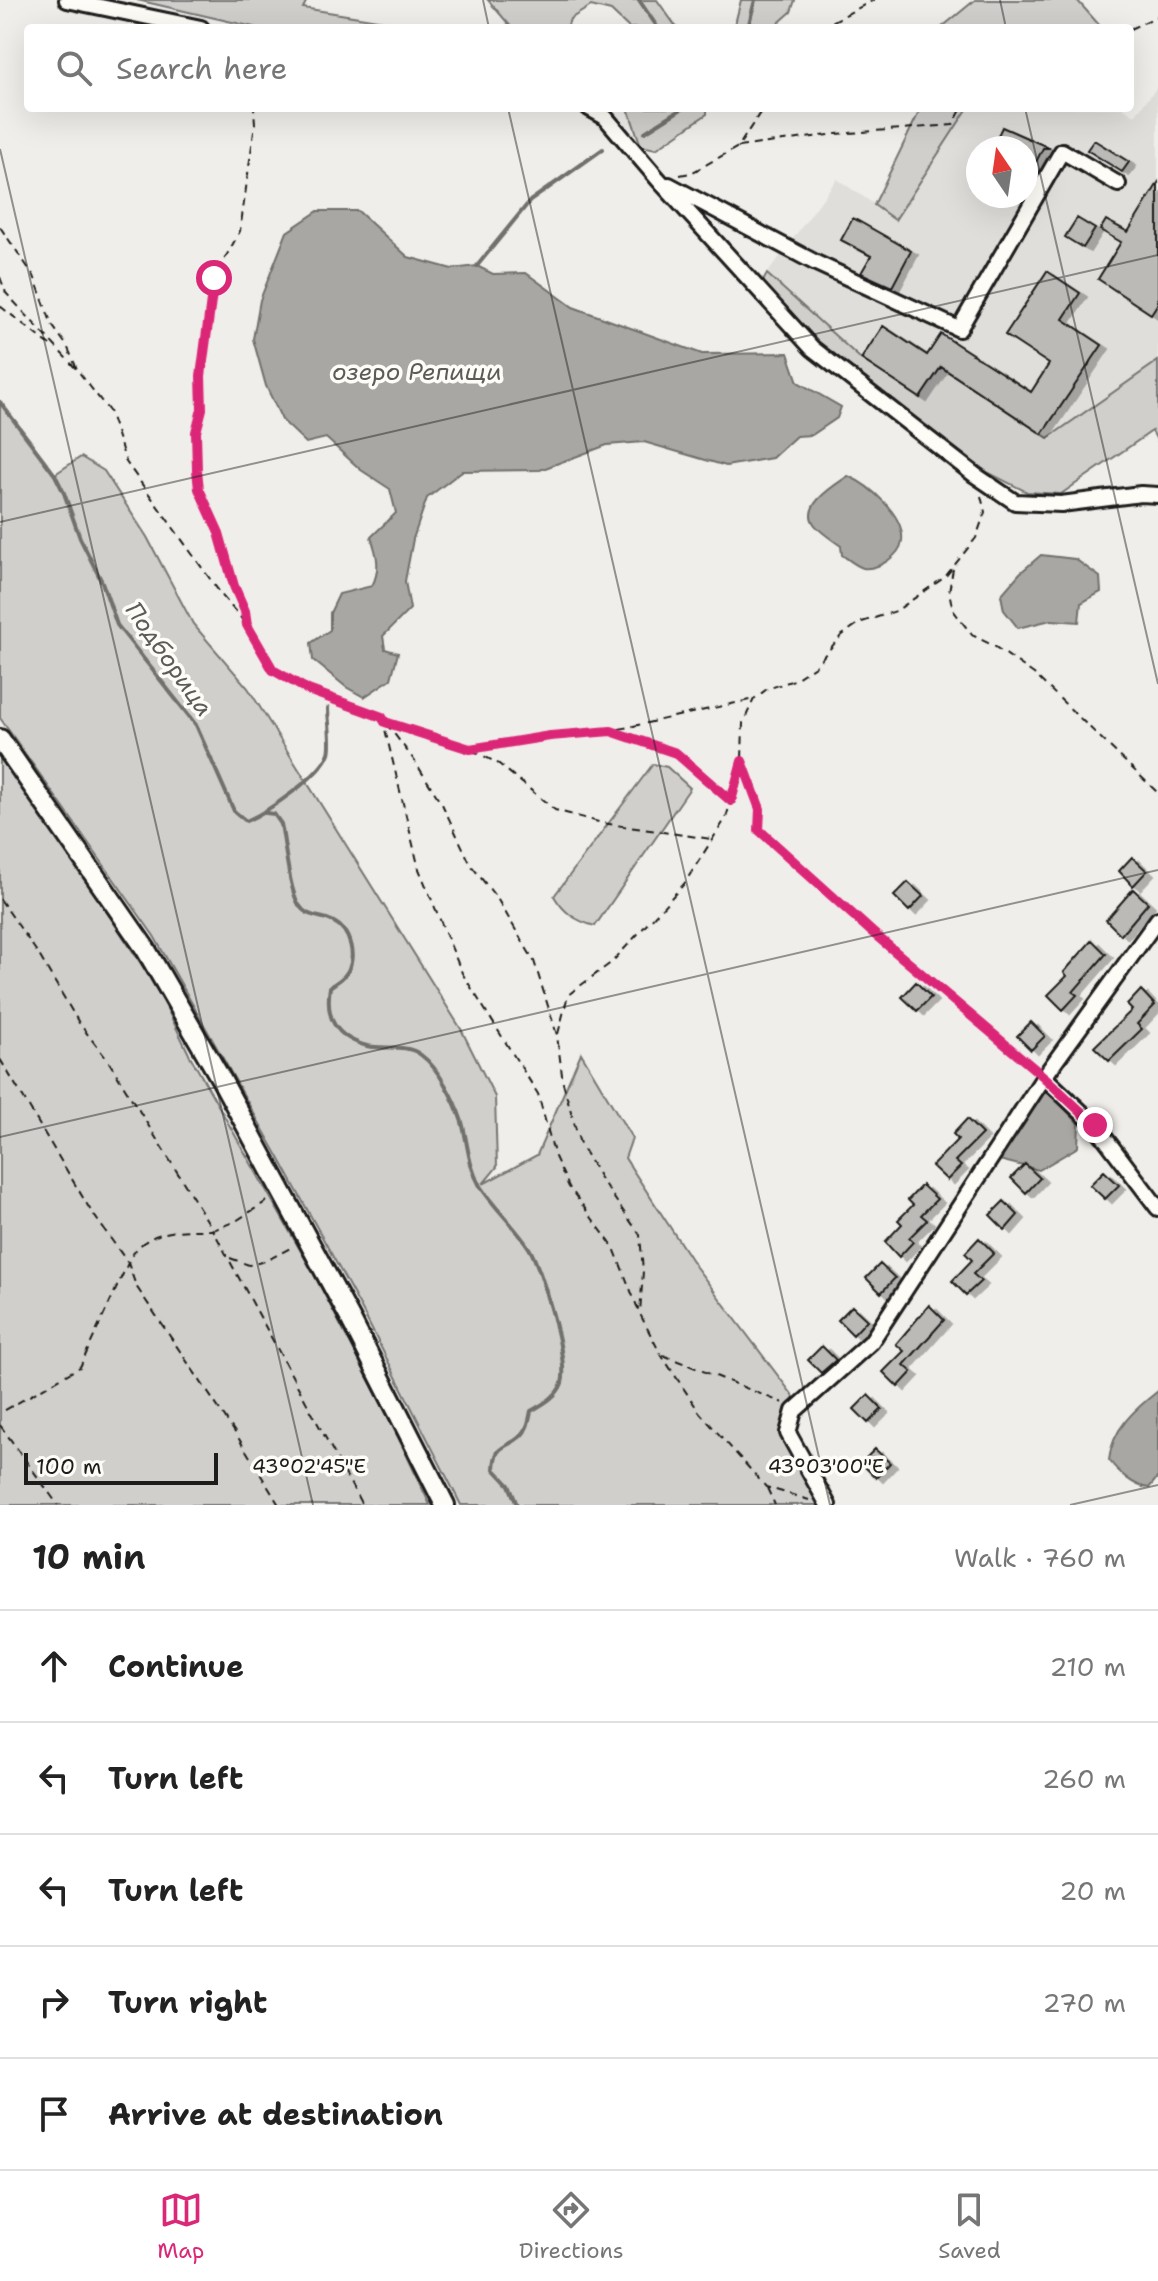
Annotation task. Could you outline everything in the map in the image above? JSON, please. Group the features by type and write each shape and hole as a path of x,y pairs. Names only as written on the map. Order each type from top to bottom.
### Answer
{"main road":[{"path":"0,739 145,948 284,1195 445,1505"}],"street":[{"path":"67,0 182,24"},
{"path":"596,112 605,117 812,348 975,475 1015,502 1061,504 1141,494 1158,495"},
{"path":"658,179 816,263 959,329 1062,151 1118,184"},
{"path":"828,1505 788,1433 794,1411 871,1342 1044,1077 1158,919"},
{"path":"1044,1077 1095,1125 1158,1208"}],"path":[{"path":"828,24 874,0"},
{"path":"1134,27 1158,16"},
{"path":"247,625 219,533 199,489 196,432 202,409 201,376 214,278 240,231 254,112"},
{"path":"738,147 760,112"},
{"path":"658,179 691,173 738,147 836,134 953,125 960,112"},
{"path":"0,227 34,276 52,325 67,346 78,371"},
{"path":"0,277 6,293 78,371 109,411 126,462 223,597 247,625 273,670 308,690 382,717 442,804 471,865 498,900 534,961 557,1035 563,1083 580,1144 640,1235 643,1271 640,1314"},
{"path":"0,306 55,349"},
{"path":"470,749 550,736 611,731 754,699 767,689 794,680 815,666 841,636 859,623 896,611 945,577 954,567 976,538 985,512 975,475"},
{"path":"954,567 949,592 953,610 972,635 994,646 1034,674 1158,793"},
{"path":"557,1035 568,995 612,962 673,895 726,818 742,761 743,723 754,699"},
{"path":"385,722 470,749 499,764 555,810 602,823 712,839"},
{"path":"385,722 419,869 462,973 538,1094 555,1157 569,1187 614,1248 640,1314 660,1353 700,1413 766,1487 775,1505"},
{"path":"611,731 676,753 731,801"},
{"path":"742,761 760,809 759,830 872,932 1044,1077"},
{"path":"0,899 39,955 79,1023 109,1062 213,1230 362,1505"},
{"path":"0,1059 91,1211 128,1263 136,1286 236,1434 279,1505"},
{"path":"0,1413 80,1367 133,1251 163,1231 213,1230 236,1221 262,1203 284,1195"},
{"path":"229,1258 249,1265 266,1261 307,1239"},
{"path":"660,1353 779,1400 794,1411"},
{"path":"0,1425 58,1505"},
{"path":"766,1487 811,1500"}],"shaded area":[{"path":"137,0 307,0 303,8 402,24 241,24"},
{"path":"488,0 657,0 674,24 625,24 611,11 591,6 570,19 568,24 509,24"},
{"path":"741,0 795,0 791,12 778,24 735,24"},
{"path":"975,0 1077,0 1098,24 946,24"},
{"path":"1158,86 1158,361 1048,438 940,368 920,398 861,359 767,274 837,179 896,219 965,112 1130,112 1135,115"},
{"path":"629,112 707,112 656,149 641,146"},
{"path":"919,112 965,112 895,220 874,205"},
{"path":"767,274 861,359 920,397 941,367 1048,438 1158,361 1158,442 1152,431 1061,494 1027,492 987,472 819,346 761,285"},
{"path":"0,402 55,474 81,457 104,471 147,537 193,624 248,688 461,1029 495,1097 497,1167 483,1184 537,1155 581,1053 632,1138 625,1158 696,1267 794,1397 786,1435 824,1505 461,1505 363,1312 154,936 0,718"},
{"path":"0,757 157,988 189,1054 316,1278 430,1505 0,1505"},
{"path":"653,764 667,767 690,788 595,926 582,922 566,912 554,896"}],"water":[{"name":"озеро Репищи","path":"318,211 358,211 408,257 452,269 477,266 493,274 526,273 573,307 702,354 788,353 798,382 841,407 837,418 812,435 796,436 772,458 726,466 644,442 607,445 540,470 462,471 427,498 413,539 405,581 410,609 383,636 385,649 398,653 391,679 364,697 346,687 313,660 311,643 330,630 330,613 339,594 372,586 377,562 371,537 396,513 390,489 361,470 326,438 306,443 282,420 266,386 253,339 260,300 287,232"},
{"path":"848,476 866,486 884,502 898,521 901,531 902,541 897,552 875,567 863,568 842,555 841,546 820,531 811,518 815,504 821,497"},
{"path":"1041,555 1075,559 1100,577 1101,592 1081,603 1079,622 1051,620 1018,628 1004,610 1001,595"},
{"path":"1047,1090 1079,1124 1078,1147 1039,1170 999,1160 998,1153 1039,1091"},
{"path":"1158,1391 1158,1477 1149,1488 1127,1478 1109,1460 1120,1429"}],"building":[{"path":"1002,127 1023,136 998,136"},
{"path":"1094,140 1129,162 1122,172 1087,150"},
{"path":"1038,143 1050,148 1043,148 1038,158"},
{"path":"1158,183 1158,303 1151,314 1098,279 1121,242 1100,230 1106,220 1128,232"},
{"path":"853,218 911,251 892,287 861,273 871,256 841,240"},
{"path":"1077,218 1095,229 1083,248 1065,237"},
{"path":"1047,271 1080,293 1063,319 1102,345 1042,434 941,367 920,398 861,359 883,326 927,355 941,334 1031,392 1049,364 1005,335"},
{"path":"1132,857 1147,871 1133,886 1119,871"},
{"path":"908,882 923,896 909,911 894,896"},
{"path":"1133,889 1148,903 1121,935 1106,920"},
{"path":"1092,940 1106,954 1073,992 1077,995 1063,1010 1048,995 1067,976 1064,972"},
{"path":"916,982 931,997 917,1011 902,997"},
{"path":"1141,990 1155,1005 1137,1024 1142,1029 1109,1061 1094,1047 1132,1010 1127,1005"},
{"path":"1031,1022 1045,1036 1031,1050 1017,1036"},
{"path":"967,1119 982,1134 955,1161 961,1166 947,1180 932,1166 958,1139 953,1134"},
{"path":"1025,1164 1040,1178 1026,1193 1011,1178"},
{"path":"1104,1171 1119,1185 1105,1199 1090,1185"},
{"path":"922,1185 937,1199 921,1215 927,1220 909,1238 913,1242 899,1257 885,1242 902,1224 898,1220 913,1205 908,1200"},
{"path":"1004,1201 1018,1215 1005,1230 990,1215"},
{"path":"979,1238 994,1253 973,1274 981,1281 966,1295 952,1281 972,1260 965,1253"},
{"path":"880,1264 895,1278 881,1293 866,1278"},
{"path":"929,1305 944,1320 904,1365 912,1372 898,1387 883,1372 904,1351 896,1344"},
{"path":"852,1306 867,1320 853,1335 838,1320"},
{"path":"822,1346 836,1360 821,1373 808,1360"},
{"path":"868,1395 882,1409 868,1423 854,1409"},
{"path":"875,1449 890,1463 876,1478 861,1463"}],"waterway":[{"path":"639,0 655,24"},
{"path":"749,24 755,0"},
{"path":"645,132 677,112"},
{"path":"477,266 530,201 603,149"},
{"name":"Подборица","path":"0,402 55,475 80,538 102,582 117,625 196,725 234,811 246,821 292,792 324,762 330,749 328,708"},
{"name":"Подборица","path":"266,813 274,814 281,824 290,878 299,905 310,914 339,925 348,938 352,953 349,968 330,987 329,1008 335,1025 347,1037 367,1046 415,1051 434,1068 459,1114 480,1186 529,1248 541,1275 562,1356 562,1383 553,1396 531,1411 521,1436 496,1455 494,1469 509,1485 517,1505"}],"route":[{"path":"214,278 201,376 202,409 196,432 199,489 219,533 247,625 273,670 308,690 339,699 382,717 385,722 470,749 550,736 611,731 676,753 731,801 742,761 760,809 759,830 872,932 1044,1077 1095,1125"}]}
